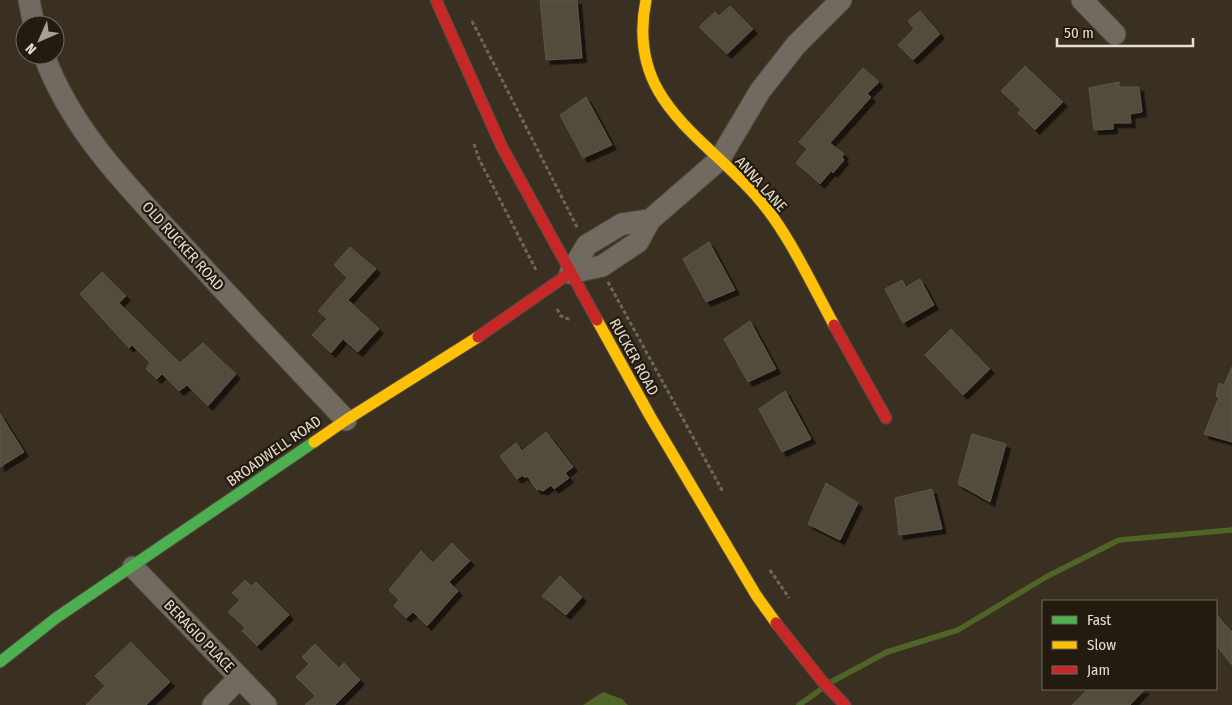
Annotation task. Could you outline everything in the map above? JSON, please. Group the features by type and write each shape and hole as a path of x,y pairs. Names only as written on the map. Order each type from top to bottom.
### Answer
{"street":[{"path":"28,0 32,15"},
{"name":"RUCKER ROAD","path":"436,0 502,147 650,416 751,587 793,646 845,705"},
{"name":"ANNA LANE","path":"646,0 643,15 642,42 648,70 657,91 670,110 758,198 780,228 886,418"},
{"path":"570,272 602,266 638,242 650,220 718,160 760,91 796,45 841,0"},
{"path":"1082,0 1115,34"},
{"name":"OLD RUCKER ROAD","path":"49,65 62,94 90,138 115,172 238,307 346,420"},
{"path":"570,272 587,245 622,224 650,220"},
{"name":"BROADWELL ROAD","path":"0,662 56,618 346,420 482,335 570,272"},
{"name":"BERAGIO PLACE","path":"133,567 266,705"},
{"path":"213,705 239,678"}],"path":[{"path":"470,16 493,65 587,245"},
{"path":"599,266 728,500"},
{"path":"767,566 792,602"}],"shaded area":[{"path":"603,692 622,699 628,705 583,705"}],"building":[{"path":"540,0 577,0 582,58 546,60"},
{"path":"730,6 753,29 727,54 699,27 715,12 719,16"},
{"path":"920,11 940,34 913,60 898,45 914,29 908,21"},
{"path":"1025,66 1063,102 1035,130 1018,113 1021,110 1001,91"},
{"path":"863,68 879,82 867,94 871,97 830,143 844,154 842,157 844,160 820,184 796,163 807,149 799,142"},
{"path":"1119,82 1119,87 1139,87 1142,112 1130,114 1131,123 1113,123 1113,129 1094,130 1089,88"},
{"path":"586,97 612,145 583,158 560,115"},
{"path":"709,242 735,290 706,302 683,259"},
{"path":"350,247 376,269 348,300 379,329 358,352 343,339 331,353 312,335 327,319 318,311 347,278 334,265"},
{"path":"102,272 126,296 119,303 180,363 203,343 236,374 208,406 187,385 179,391 162,374 157,379 146,369 150,363 132,345 129,348 80,294"},
{"path":"920,279 934,305 903,323 885,289 902,280 906,287"},
{"path":"750,321 776,369 748,382 724,339"},
{"path":"951,329 990,369 963,395 925,355"},
{"path":"1232,367 1232,442 1204,434 1219,397 1216,396 1219,383 1224,385"},
{"path":"785,391 811,439 782,452 759,409"},
{"path":"0,414 24,452 0,467"},
{"path":"546,432 573,467 565,473 569,478 554,489 551,485 543,491 537,490 527,476 525,478 523,475 517,479 500,456 516,443 522,451"},
{"path":"972,434 1006,444 990,502 958,484"},
{"path":"826,483 858,503 840,540 808,524"},
{"path":"932,489 942,529 899,535 895,498"},
{"path":"452,543 470,561 449,582 458,591 427,626 413,612 406,618 394,606 399,600 389,590 421,551 433,563"},
{"path":"560,576 582,597 566,615 542,596"},
{"path":"245,580 251,586 256,582 289,615 257,646 242,631 245,628 228,612 240,600 232,593"},
{"path":"1217,615 1232,632 1232,665 1217,646"},
{"path":"131,642 170,682 146,705 86,705 105,686 95,676"},
{"path":"315,644 339,668 344,663 360,680 335,705 305,705 315,696 296,677 309,664 302,657"},
{"path":"1087,690 1144,690 1130,705 1072,705"}],"waterway":[{"path":"831,682 887,652 958,630 1046,577 1119,540 1232,530"},
{"path":"799,705 820,690"}],"traffic: fast":[{"path":"0,662 56,618 314,442"}],"traffic: slow":[{"path":"646,0 643,35 647,64 658,89 673,112 736,175 769,212 799,259 834,325"},
{"path":"597,320 650,416 756,595 776,623"},
{"path":"314,442 478,337"}],"traffic: jam":[{"path":"436,0 502,147 597,320"},
{"path":"478,337 570,273"},
{"path":"834,325 886,418"},
{"path":"776,623 822,681 845,705"}]}
